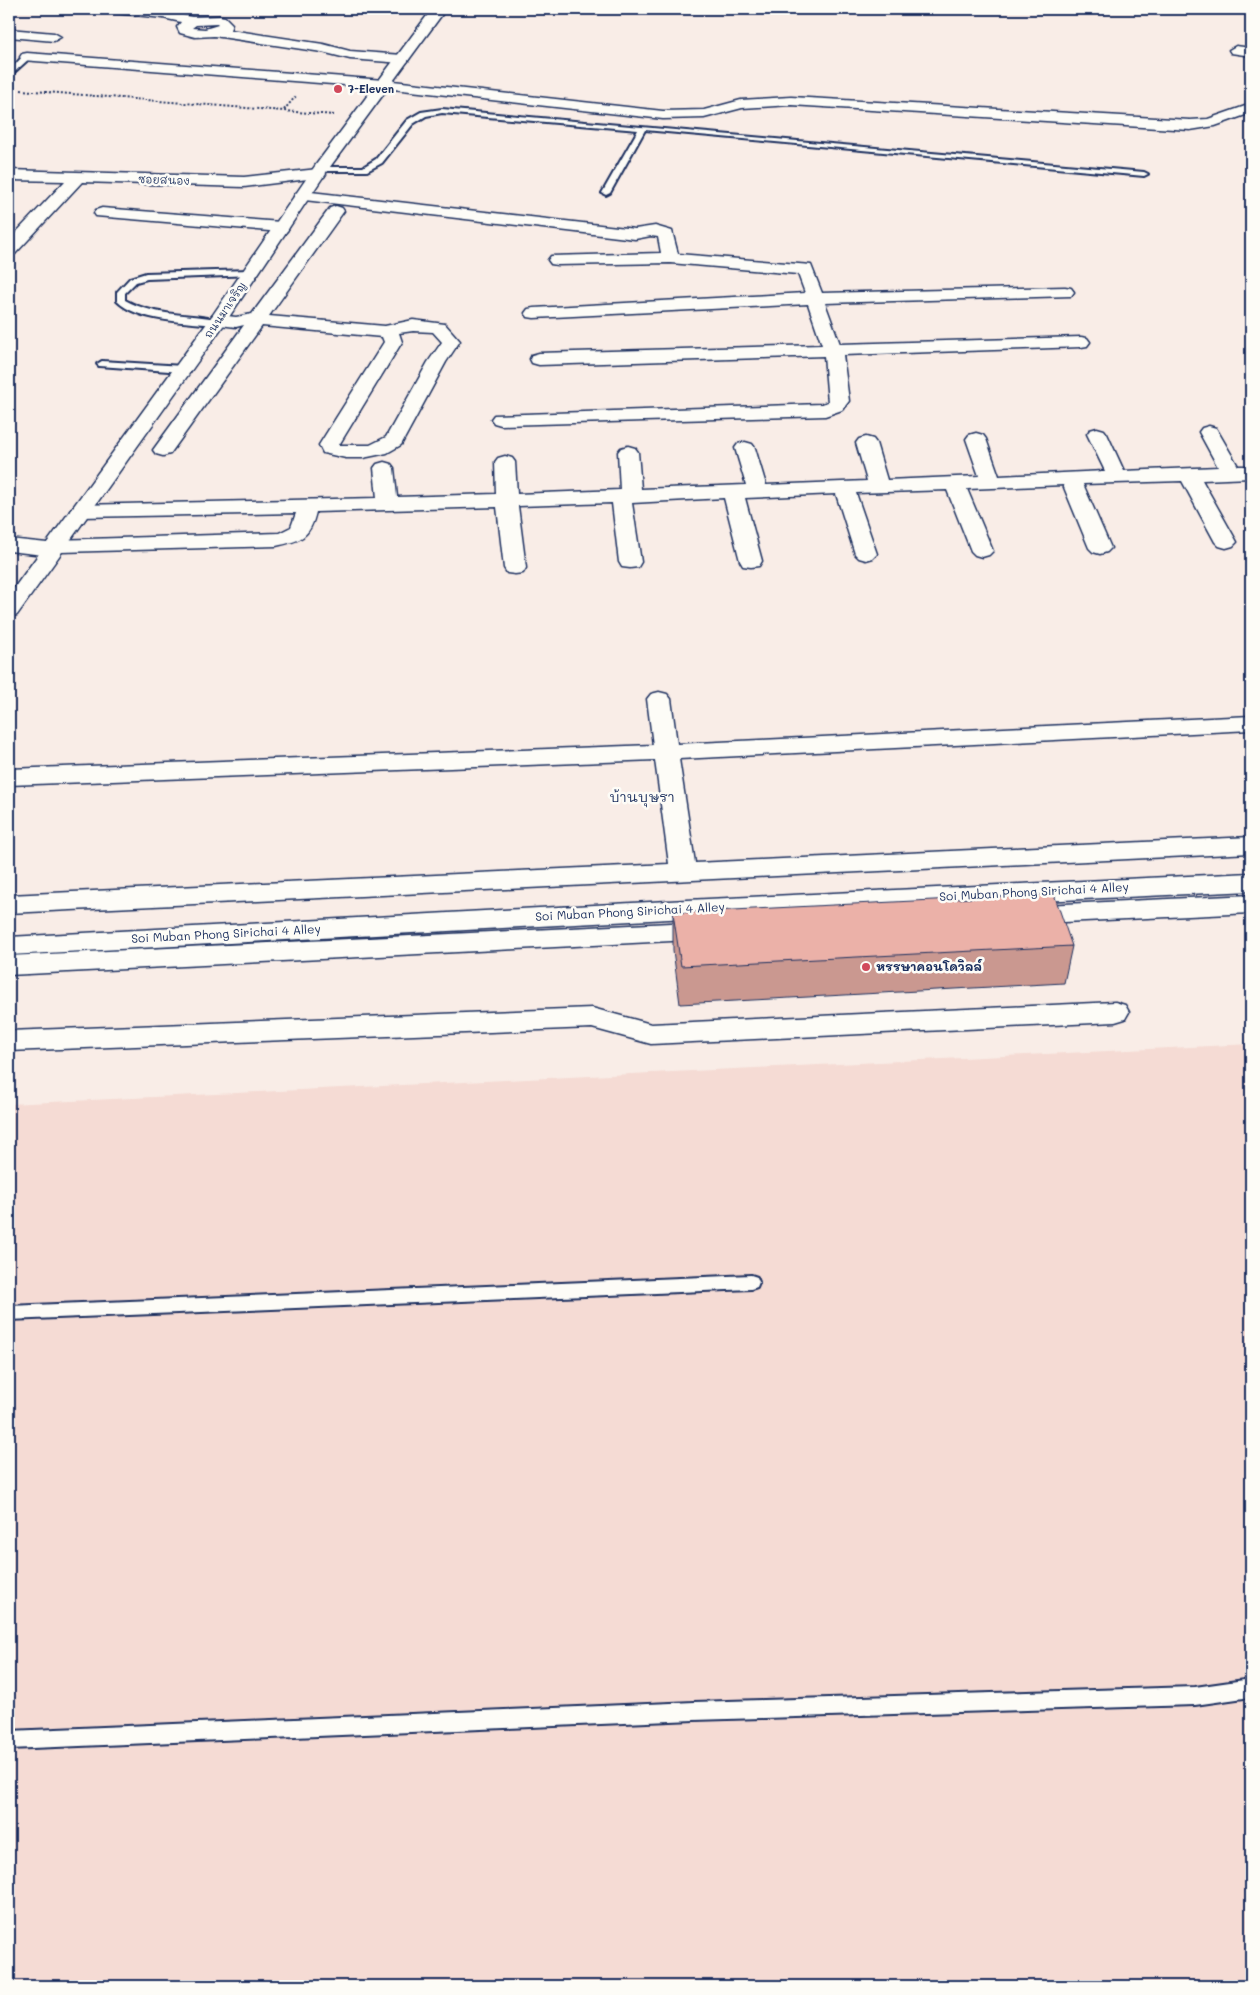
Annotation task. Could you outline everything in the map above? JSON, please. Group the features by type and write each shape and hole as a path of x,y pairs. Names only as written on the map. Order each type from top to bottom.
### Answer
{"street":[{"path":"115,9 163,14 192,21 208,19 213,28"},
{"path":"196,45 232,9"},
{"name":"ถนนมาเจริญ","path":"9,610 220,317 313,181 439,9"},
{"path":"192,21 184,27 186,30 213,28 350,54 407,53"},
{"path":"9,33 54,36"},
{"path":"1236,50 1251,52"},
{"path":"23,58 384,84 673,116 704,114 741,104 792,102 1190,126 1210,123 1251,108"},
{"path":"177,83 189,69"},
{"name":"ซอยสนอง","path":"9,175 77,178 242,202 313,181 636,234 652,231 662,232 666,235 670,258"},
{"path":"9,250 77,178"},
{"path":"217,240 242,202"},
{"path":"102,213 242,202 281,227"},
{"path":"163,450 252,320 336,211"},
{"path":"501,419 825,410 835,406 839,401 833,352 805,269 670,258 557,260"},
{"path":"534,314 815,298 1064,292"},
{"path":"220,317 236,322 252,320 388,332 398,326 419,325 439,328 451,341 437,362 394,441 386,447 370,451 347,452 330,449 328,445 392,342 392,337 388,332"},
{"path":"539,360 833,352 1081,342"},
{"path":"1209,432 1231,472"},
{"path":"1097,434 1118,476"},
{"path":"976,440 991,481"},
{"path":"866,443 879,486"},
{"path":"745,448 758,491"},
{"path":"628,452 626,497 630,562"},
{"path":"505,462 507,502 515,568"},
{"path":"384,468 388,505"},
{"path":"80,511 306,508 507,502 1251,472"},
{"path":"1189,474 1226,542"},
{"path":"1070,478 1100,548"},
{"path":"955,483 982,550"},
{"path":"844,488 866,554"},
{"path":"734,492 751,561"},
{"path":"9,545 54,548 276,540 294,536 301,529 306,508"},
{"path":"659,699 683,872"},
{"path":"9,777 667,752 1251,723"},
{"path":"9,904 1251,845"},
{"name":"Soi Muban Phong Sirichai 4 Alley","path":"9,966 1251,882"},
{"name":"Soi Muban Phong Sirichai 4 Alley","path":"9,946 689,920 1251,904"},
{"path":"9,1041 592,1018 651,1034 1115,1012"}],"lane":[{"path":"9,75 23,58"},
{"path":"313,181 364,169 379,161 410,122 424,114 442,110 1144,174"},
{"path":"606,193 643,128"},
{"path":"220,317 147,312 132,308 121,301 121,292 133,280 146,276 250,273"},
{"path":"102,364 183,369"},
{"path":"9,1313 751,1282"},
{"path":"9,1740 694,1711 1195,1696 1251,1688"}],"path":[{"path":"20,90 360,117"}],"shaded area":[{"path":"1251,1044 1251,1986 9,1986 9,1104"}],"building":[{"path":"1054,894 1072,946 681,966 673,913"}],"place":[{"name":"7-Eleven","path":"338,89"},
{"name":"หรรษาคอนโดวิลล์","path":"866,967"}],"district":[{"name":"บ้านบุษรา","path":"642,797"}]}
